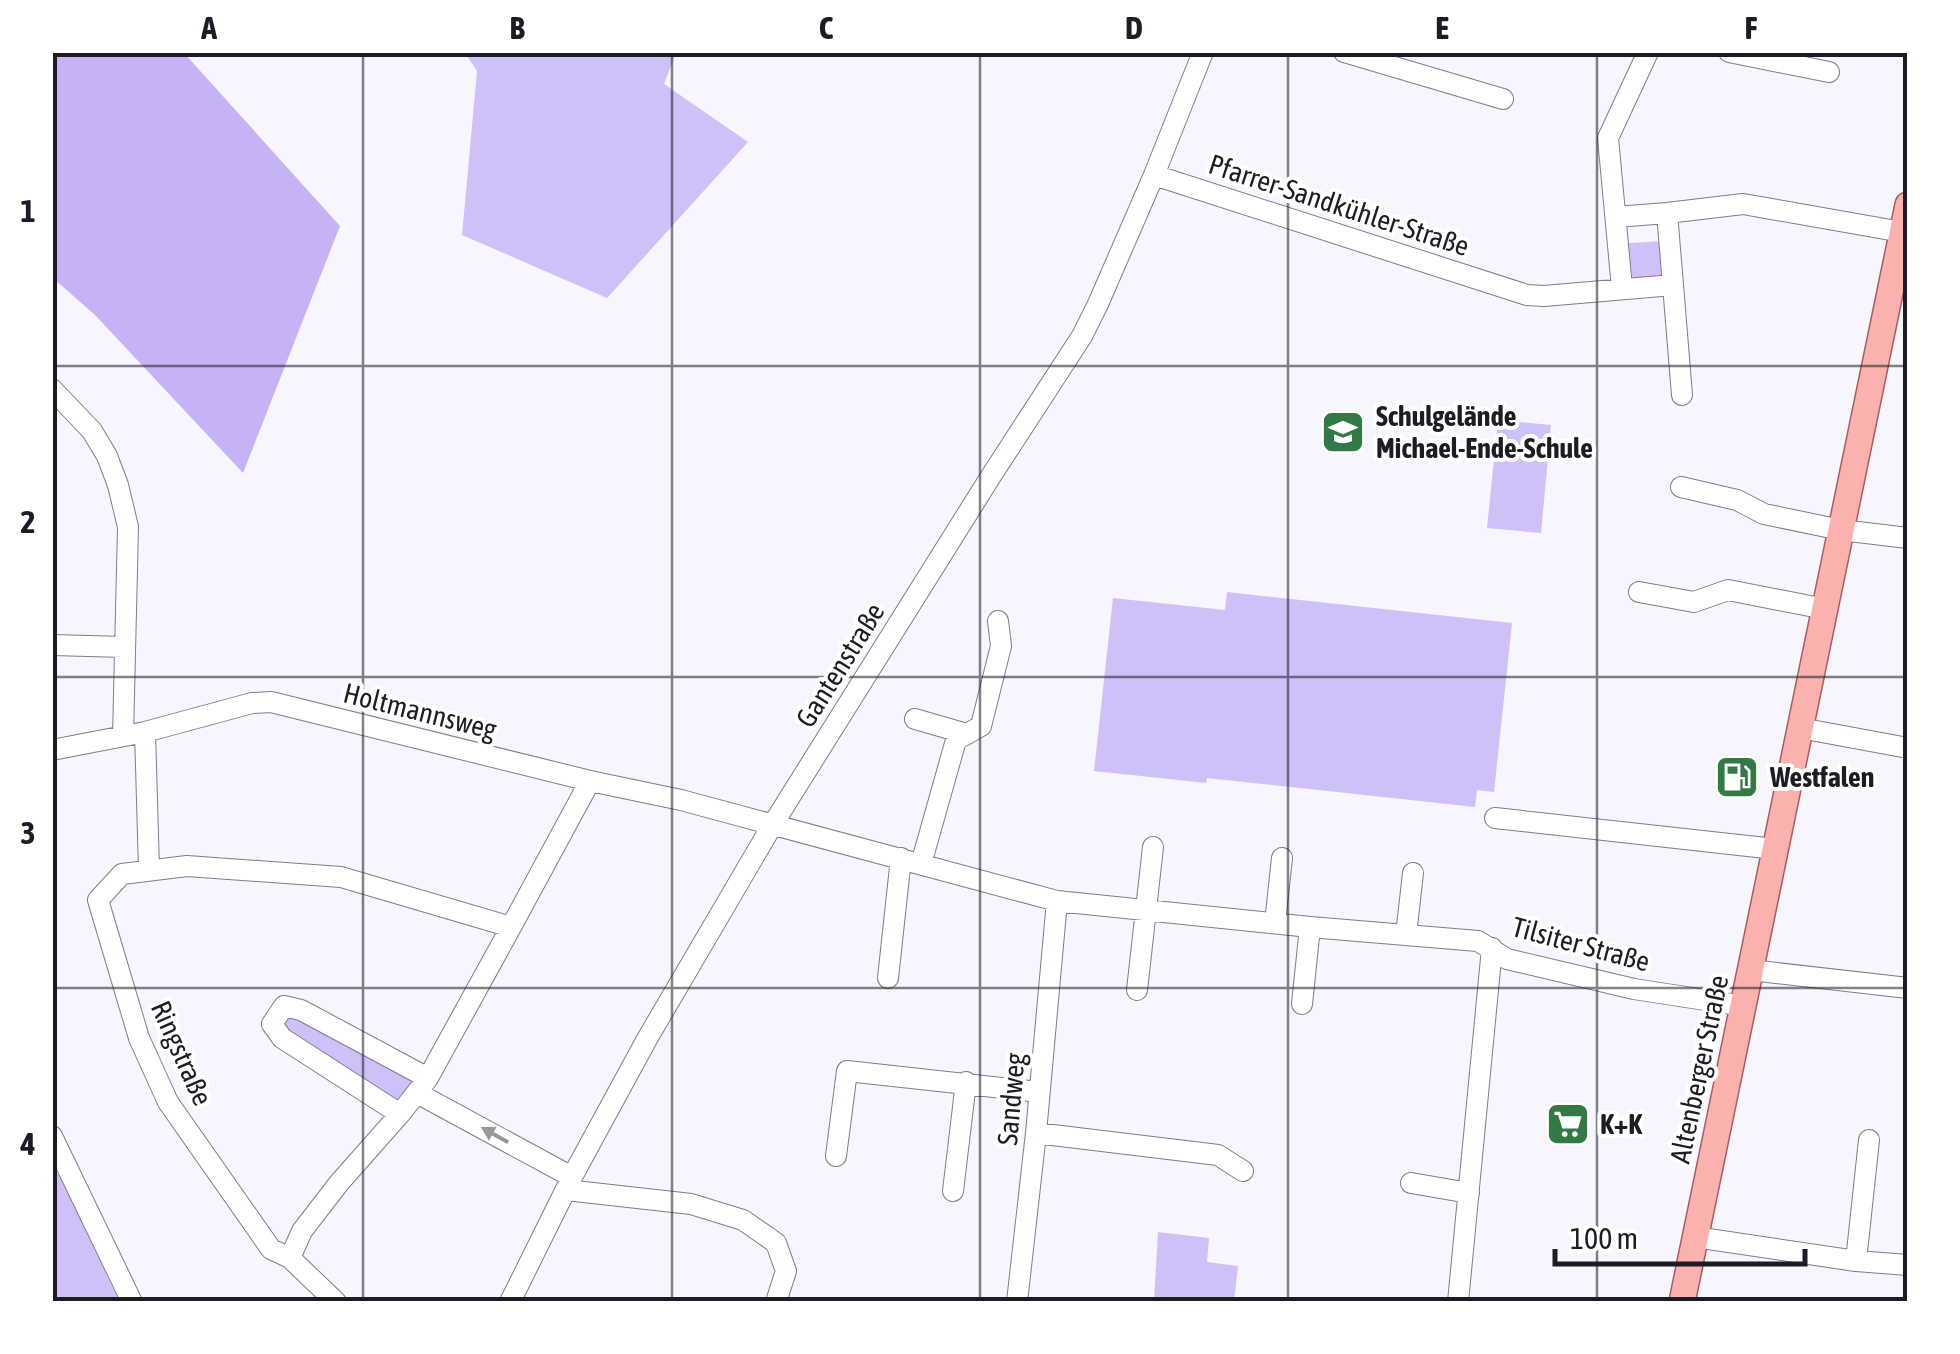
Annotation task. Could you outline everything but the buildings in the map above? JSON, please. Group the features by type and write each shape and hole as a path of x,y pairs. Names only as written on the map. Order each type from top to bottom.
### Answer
{"main road":[{"name":"Altenberger Straße","path":"1682,1302 1908,205"}],"street":[{"name":"Gantenstraße","path":"510,1302 648,1039 773,824 1082,336 1154,175 1202,52"},
{"path":"1344,52 1503,99"},
{"path":"1622,288 1608,138 1648,52"},
{"path":"1729,52 1829,72"},
{"name":"Pfarrer-Sandkühler-Straße","path":"1154,175 1527,294 1544,296 1673,285"},
{"path":"1616,217 1743,204 1902,232"},
{"path":"1667,214 1682,394"},
{"path":"52,389 92,430 107,456 128,527 124,736"},
{"path":"1681,487 1737,500 1764,514 1840,530 1908,538"},
{"path":"1640,592 1694,602 1728,590 1824,609"},
{"path":"888,978 911,861 956,740 981,726 1001,646 998,622"},
{"path":"52,644 124,648"},
{"name":"Holtmannsweg","path":"52,750 145,732 252,703 271,702 773,824"},
{"path":"915,720 967,734"},
{"path":"1800,728 1908,748"},
{"path":"145,732 149,869"},
{"path":"290,1258 302,1231 338,1182 422,1085 590,781"},
{"path":"1495,818 1775,849"},
{"name":"Tilsiter Straße","path":"773,824 1057,900 1310,928 1478,940 1508,959 1634,988 1744,1006"},
{"path":"1137,990 1153,847"},
{"path":"1276,924 1282,858"},
{"name":"Ringstraße","path":"336,1302 290,1258 271,1249 168,1102 139,1038 98,900 122,874 187,866 340,877 510,927"},
{"path":"1406,935 1413,873"},
{"name":"Sandweg","path":"1016,1302 1057,900"},
{"path":"1302,1004 1310,928"},
{"path":"1458,1302 1492,948"},
{"path":"1750,970 1908,988"},
{"path":"400,1114 282,1038 272,1024 284,1006 301,1010 422,1085 569,1184 691,1204 744,1220 776,1244 786,1271 776,1302"},
{"path":"836,1156 847,1070 1039,1092"},
{"path":"953,1191 966,1082"},
{"path":"1036,1133 1218,1154 1243,1171"},
{"path":"52,1136 132,1302"},
{"path":"1856,1260 1869,1140"},
{"path":"1411,1183 1470,1193"},
{"path":"1695,1237 1908,1265"}],"shaded area":[{"path":"53,52 184,53 340,226 243,473 95,315 53,278"},
{"path":"465,53 676,53 664,84 748,142 607,298 462,235 477,71"},
{"path":"1665,241 1665,277 1637,280 1630,275 1627,245"},
{"path":"1498,420 1551,425 1541,533 1487,528"},
{"path":"1227,592 1512,623 1494,792 1477,790 1475,807 1207,778 1206,783 1094,771 1113,598 1225,610"},
{"path":"286,1010 422,1079 399,1110 276,1024"},
{"path":"52,1174 59,1174 119,1301 53,1301"},
{"path":"1158,1232 1209,1238 1207,1262 1238,1266 1234,1301 1154,1300"}],"place":[{"name":"Schulgelände Michael-Ende-Schule","path":"1343,432"},
{"name":"Westfalen","path":"1737,777"},
{"name":"K+K","path":"1568,1124"}]}
